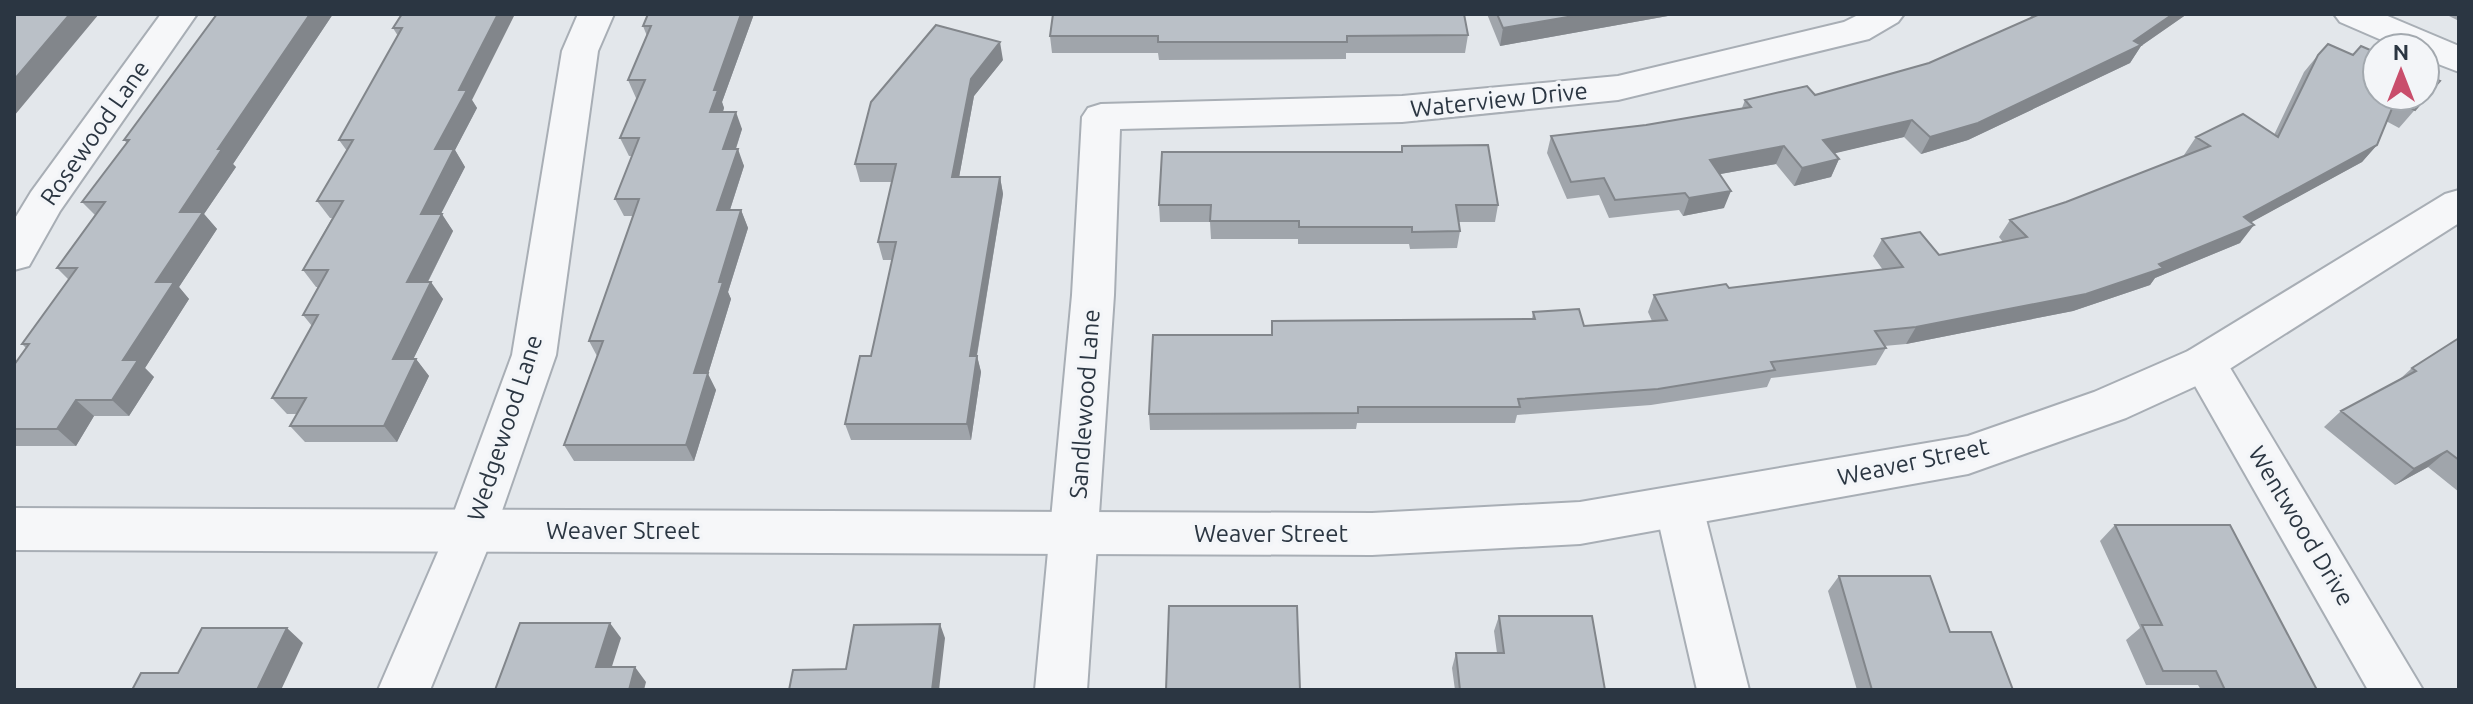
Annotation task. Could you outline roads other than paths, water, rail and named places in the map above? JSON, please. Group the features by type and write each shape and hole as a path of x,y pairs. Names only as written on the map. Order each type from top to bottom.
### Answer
{"street":[{"name":"Rosewood Lane","path":"14,255 45,202 179,14"},
{"name":"Wedgewood Lane","path":"404,690 471,531 534,355 580,51 596,14"},
{"name":"Waterview Drive","path":"1101,117 1402,109 1618,88 1856,31 1886,14"},
{"path":"2352,14 2459,60"},
{"name":"Sandlewood Lane","path":"1061,690 1093,295 1101,117"},
{"name":"Weaver Street","path":"14,529 1372,534 1580,523 1968,455 2110,405 2204,363 2459,204"},
{"name":"Wentwood Drive","path":"2204,363 2397,690"},
{"path":"1679,507 1723,690"}]}
